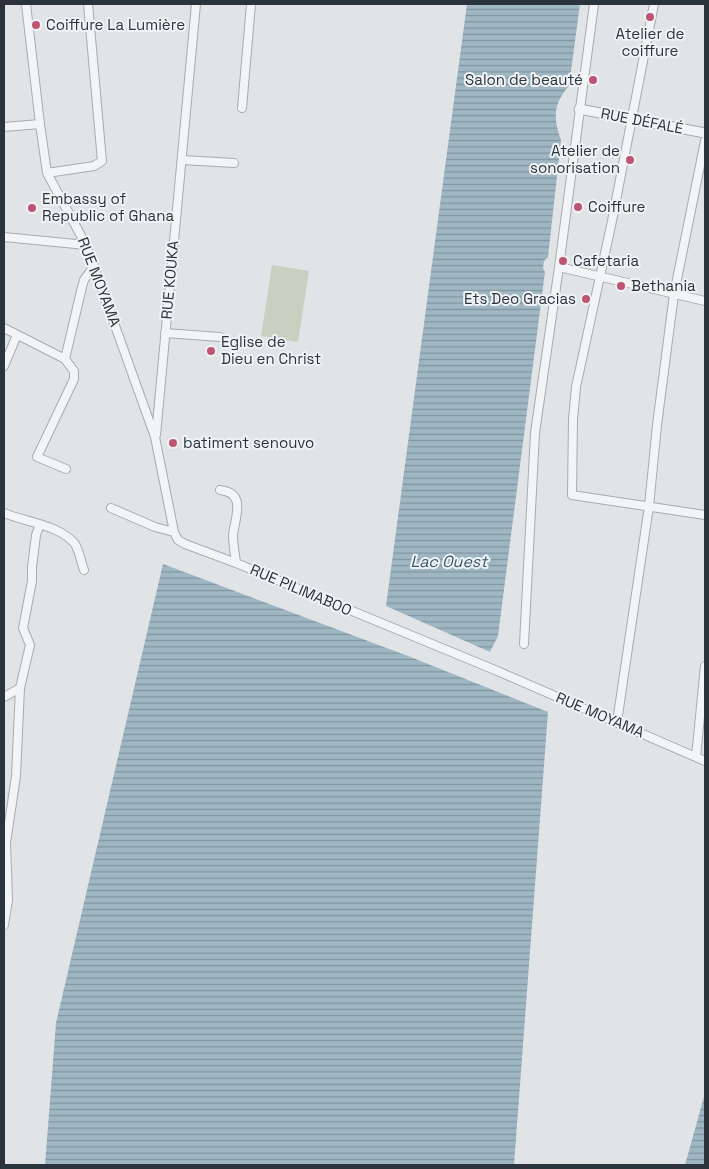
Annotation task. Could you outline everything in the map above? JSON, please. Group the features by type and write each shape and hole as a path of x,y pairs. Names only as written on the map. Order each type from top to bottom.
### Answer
{"street":[{"name":"RUE MOYAMA","path":"26,4 47,173 86,245 156,437 174,532"},
{"path":"47,173 94,166 102,160 88,4"},
{"name":"RUE KOUKA","path":"156,437 196,4"},
{"path":"242,108 251,4"},
{"path":"524,644 535,433 594,4"},
{"path":"654,4 574,400 572,495 705,515"},
{"name":"RUE DÉFALÉ","path":"579,109 705,133"},
{"path":"4,127 40,124"},
{"path":"617,722 649,506 657,425 674,294 705,141"},
{"path":"182,160 234,163"},
{"path":"4,237 86,245"},
{"path":"65,359 82,287 86,276 94,266"},
{"path":"559,267 705,301"},
{"path":"4,328 65,359 74,371 74,379 37,457 66,469"},
{"path":"165,333 220,337"},
{"path":"4,366 17,335"},
{"path":"220,490 228,491 234,496 238,506 233,536 236,563"},
{"name":"RUE PILIMABOO","path":"111,508 155,527 174,532 178,540 185,544 236,563 495,670"},
{"path":"4,513 40,524 65,535 75,545 84,570"},
{"path":"4,925 8,900 6,843 16,776 20,688 30,645 23,628 32,581 36,535 40,524"},
{"path":"696,757 705,666"},
{"name":"RUE MOYAMA","path":"495,670 705,761"},
{"path":"4,697 20,688"}],"shaded area":[{"path":"272,265 309,271 298,342 261,336"}],"water":[{"name":"Lac Ouest","path":"467,4 580,4 569,86 557,105 556,112 561,140 548,257 544,261 543,268 545,272 498,636 490,652 386,606"},
{"path":"163,564 408,656 548,712 514,1165 45,1165 56,1023"},
{"path":"705,1093 705,1165 685,1165"}],"place":[{"name":"Atelier de coiffure","path":"650,17"},
{"name":"Coiffure La Lumière","path":"36,25"},
{"name":"Salon de beauté","path":"593,80"},
{"name":"Atelier de sonorisation","path":"630,160"},
{"name":"Coiffure","path":"578,207"},
{"name":"Embassy of Republic of Ghana","path":"32,208"},
{"name":"Cafetaria","path":"563,261"},
{"name":"Bethania","path":"621,286"},
{"name":"Ets Deo Gracias","path":"586,299"},
{"name":"Eglise de Dieu en Christ","path":"211,351"},
{"name":"batiment senouvo","path":"173,443"}]}
